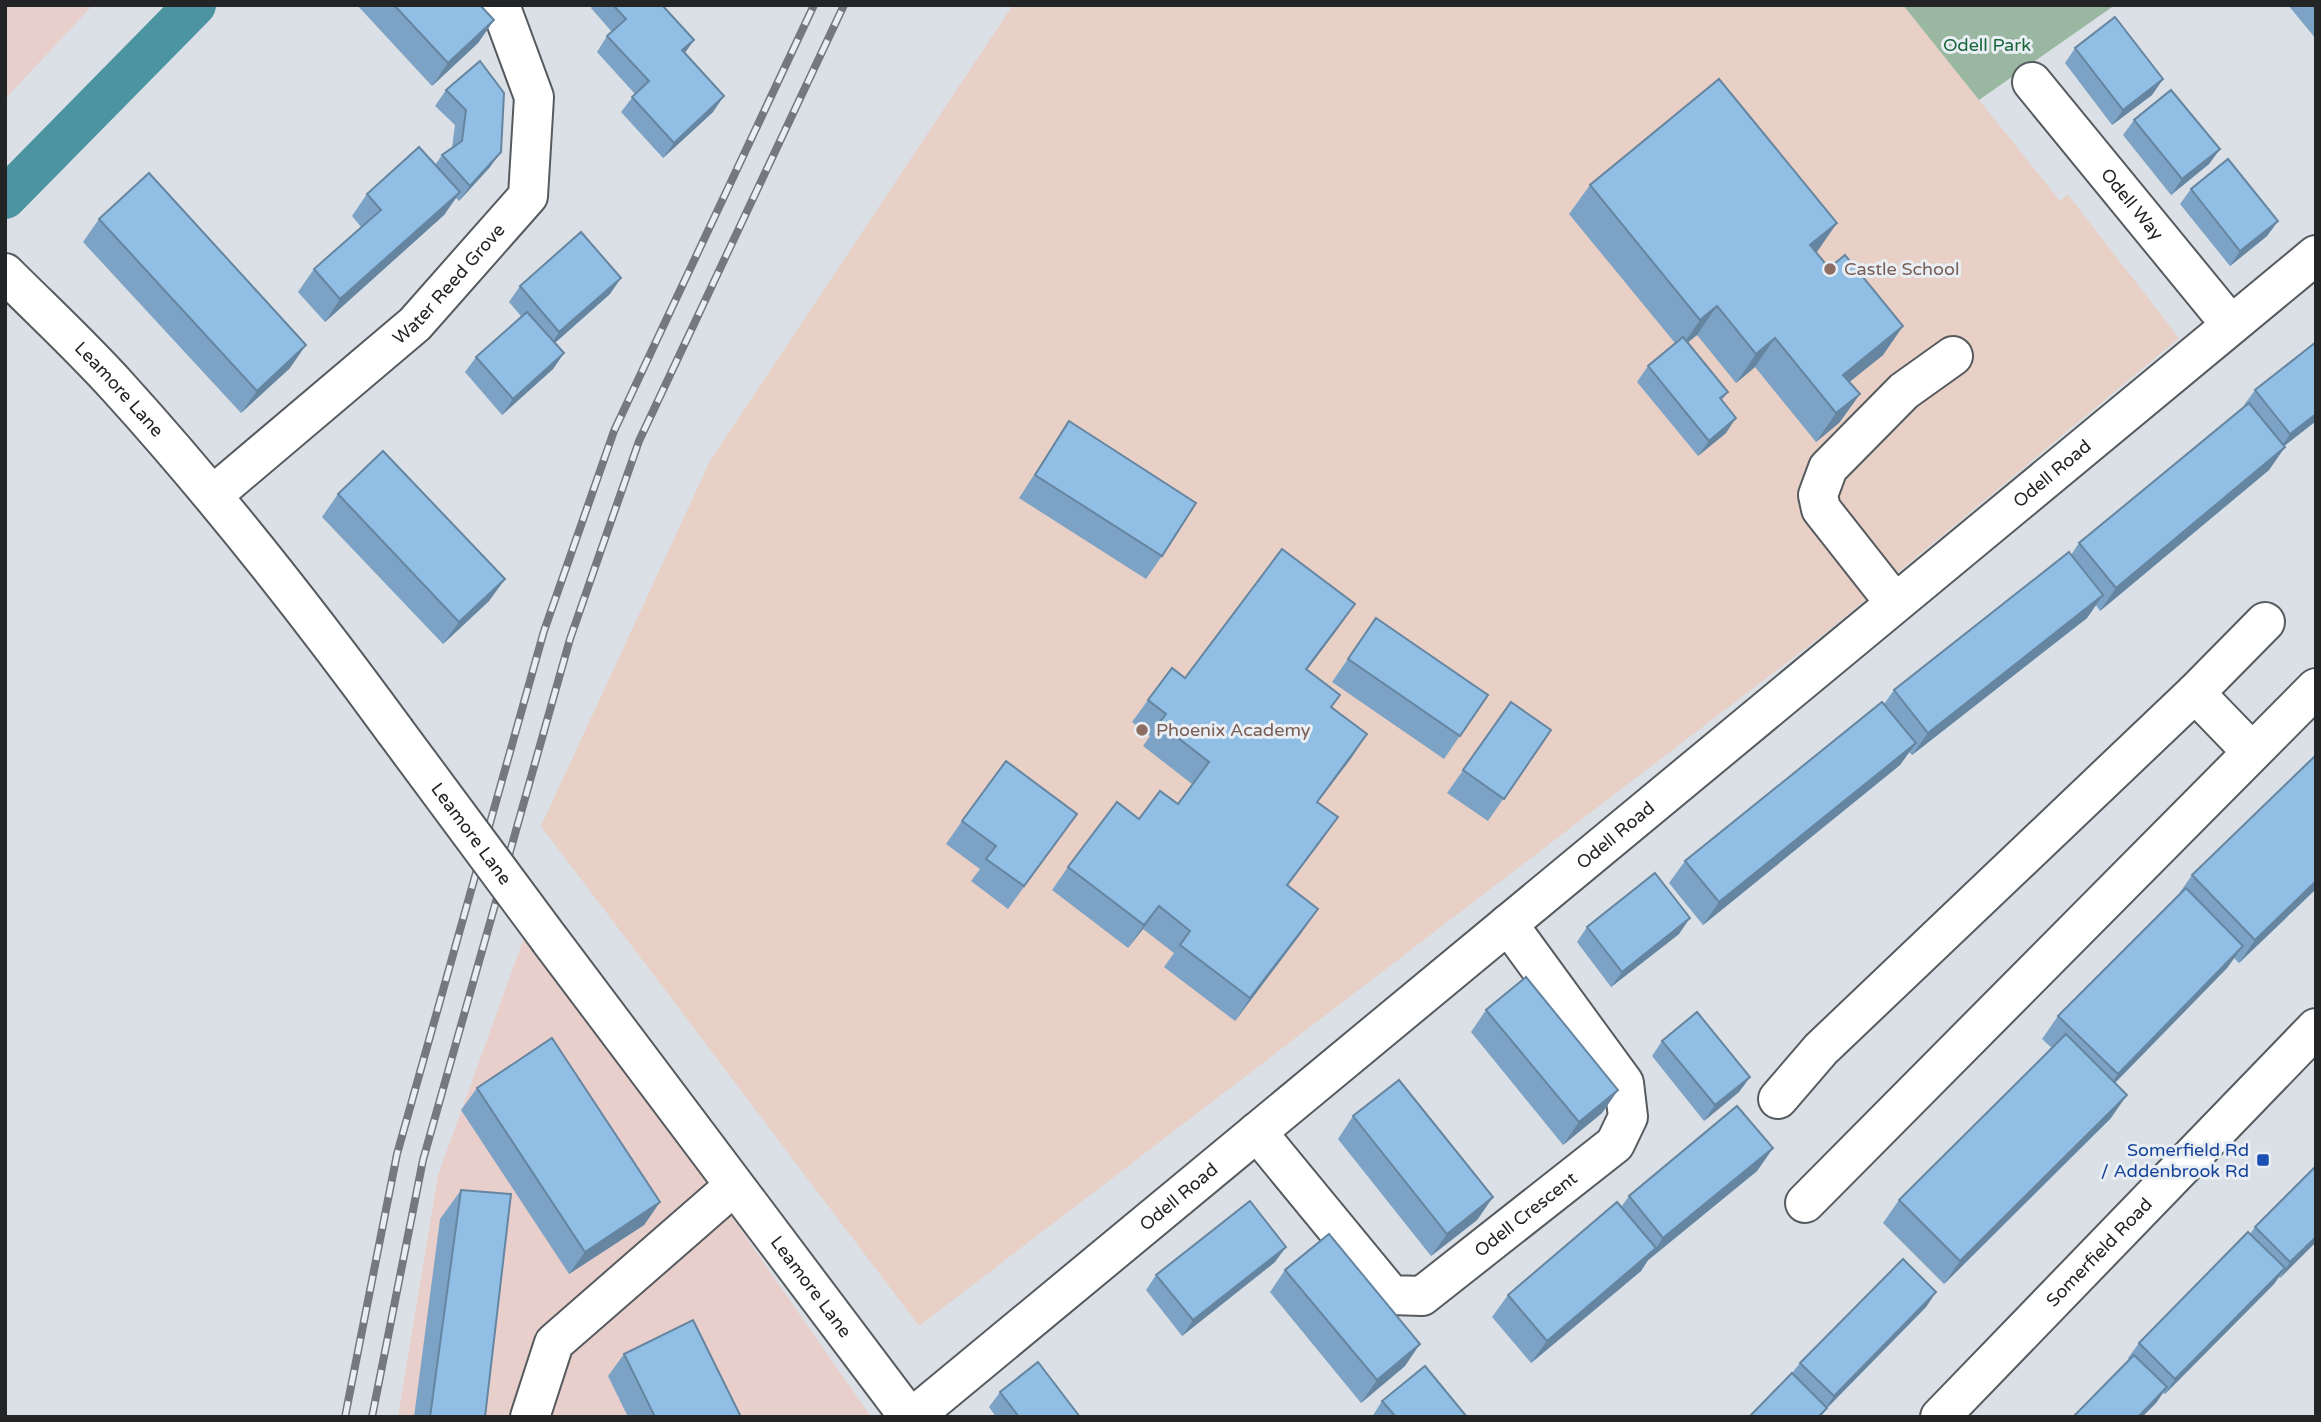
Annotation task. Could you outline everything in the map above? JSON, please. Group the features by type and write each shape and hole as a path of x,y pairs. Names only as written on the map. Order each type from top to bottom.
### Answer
{"main road":[{"name":"Water Reed Grove","path":"213,495 415,324 528,196 534,97 500,5"},
{"name":"Odell Way","path":"2032,82 2231,325"},
{"name":"Odell Road","path":"911,1417 2316,255"},
{"name":"Leamore Lane","path":"5,273 116,385 213,495 286,585 734,1186 911,1417"},
{"path":"1895,603 1821,509 1818,495 1828,468 1904,391 1953,356"},
{"path":"1778,1099 1821,1049 2195,693 2265,622"},
{"path":"1805,1203 2316,688"},
{"path":"2195,693 2252,752"},
{"name":"Odell Crescent","path":"1256,1132 1391,1295 1422,1296 1615,1143 1628,1117 1624,1083 1508,924"},
{"name":"Somerfield Road","path":"1940,1417 2316,1028"},
{"path":"530,1417 554,1343 734,1186"}],"shaded area":[{"path":"5,5 93,5 5,99"},
{"name":"Phoenix Academy","path":"1013,5 1903,5 2060,201 2068,195 2179,338 1824,634 919,1326 541,826 710,461"},
{"path":"525,935 725,1207 871,1417 398,1417 438,1175"}],"green space":[{"name":"Odell Park","path":"1903,5 2115,5 1979,100"}],"building":[{"path":"394,5 480,5 494,20 448,63"},
{"path":"613,5 662,5 694,40 682,50 724,96 674,143 632,97 649,81 607,36 626,19"},
{"path":"2115,17 2163,79 2123,110 2075,48"},
{"path":"480,61 504,93 501,152 470,186 442,155 462,141 466,110 446,90"},
{"path":"1719,79 1837,223 1810,245 1829,268 1845,255 1903,326 1843,375 1860,394 1836,413 1775,338 1756,354 1717,306 1700,320 1590,185"},
{"path":"2171,90 2220,149 2182,179 2134,120"},
{"path":"419,147 460,192 340,299 314,269 381,210 367,194"},
{"path":"2228,159 2278,221 2240,251 2191,189"},
{"path":"149,173 306,345 257,391 99,219"},
{"path":"581,232 621,278 559,332 520,286"},
{"path":"527,312 564,353 513,399 476,357"},
{"path":"1683,337 1728,392 1720,398 1736,418 1709,441 1648,366"},
{"path":"2316,342 2316,414 2290,434 2255,390"},
{"path":"2249,403 2285,447 2116,588 2079,543"},
{"path":"1069,421 1196,503 1162,556 1035,475"},
{"path":"383,451 505,579 459,622 338,494"},
{"path":"1282,549 1355,604 1306,669 1340,695 1331,707 1367,734 1317,802 1338,817 1287,885 1318,909 1250,998 1180,945 1190,931 1159,906 1144,925 1068,867 1117,802 1139,819 1160,791 1178,804 1209,762 1159,723 1166,714 1148,700 1172,668 1185,678"},
{"path":"2069,552 2103,595 1928,733 1894,690"},
{"path":"1376,618 1488,695 1460,736 1348,659"},
{"path":"1511,702 1551,730 1504,799 1463,770"},
{"path":"1882,702 1916,743 1719,902 1685,861"},
{"path":"2316,755 2316,881 2255,940 2192,875"},
{"path":"1006,761 1077,814 1024,886 986,859 996,846 962,821"},
{"path":"1655,873 1690,918 1622,972 1587,927"},
{"path":"2186,888 2243,946 2118,1074 2058,1016"},
{"path":"1526,977 1618,1090 1579,1122 1486,1010"},
{"path":"1697,1012 1750,1077 1715,1105 1662,1041"},
{"path":"2066,1034 2127,1095 1960,1261 1899,1200"},
{"path":"552,1038 660,1202 585,1252 477,1088"},
{"path":"1399,1080 1493,1197 1447,1234 1353,1116"},
{"path":"1737,1106 1773,1148 1663,1238 1629,1196"},
{"path":"2316,1166 2316,1237 2290,1262 2255,1227"},
{"path":"461,1190 511,1194 485,1417 430,1417"},
{"path":"1250,1201 1286,1247 1193,1320 1156,1275"},
{"path":"1617,1202 1656,1248 1547,1341 1508,1295"},
{"path":"2248,1232 2285,1268 2175,1379 2139,1343"},
{"path":"1329,1234 1420,1344 1377,1380 1285,1270"},
{"path":"1903,1259 1936,1292 1834,1396 1800,1363"},
{"path":"693,1320 741,1417 655,1417 624,1354"},
{"path":"2134,1355 2167,1387 2138,1417 2073,1417"},
{"path":"1038,1362 1080,1417 1019,1417 1000,1392"},
{"path":"1425,1366 1467,1417 1396,1417 1382,1401"},
{"path":"1792,1373 1827,1408 1818,1417 1749,1417"}],"waterway":[{"path":"5,198 195,5"}],"railway":[{"path":"345,1417 397,1154 544,631 614,431 814,5"},
{"path":"372,1417 423,1160 570,639 639,441 844,5"}],"place":[{"name":"Castle School","path":"1830,269"},
{"name":"Phoenix Academy","path":"1142,730"},
{"name":"Somerfield Rd / Addenbrook Rd","path":"2263,1160"}]}
